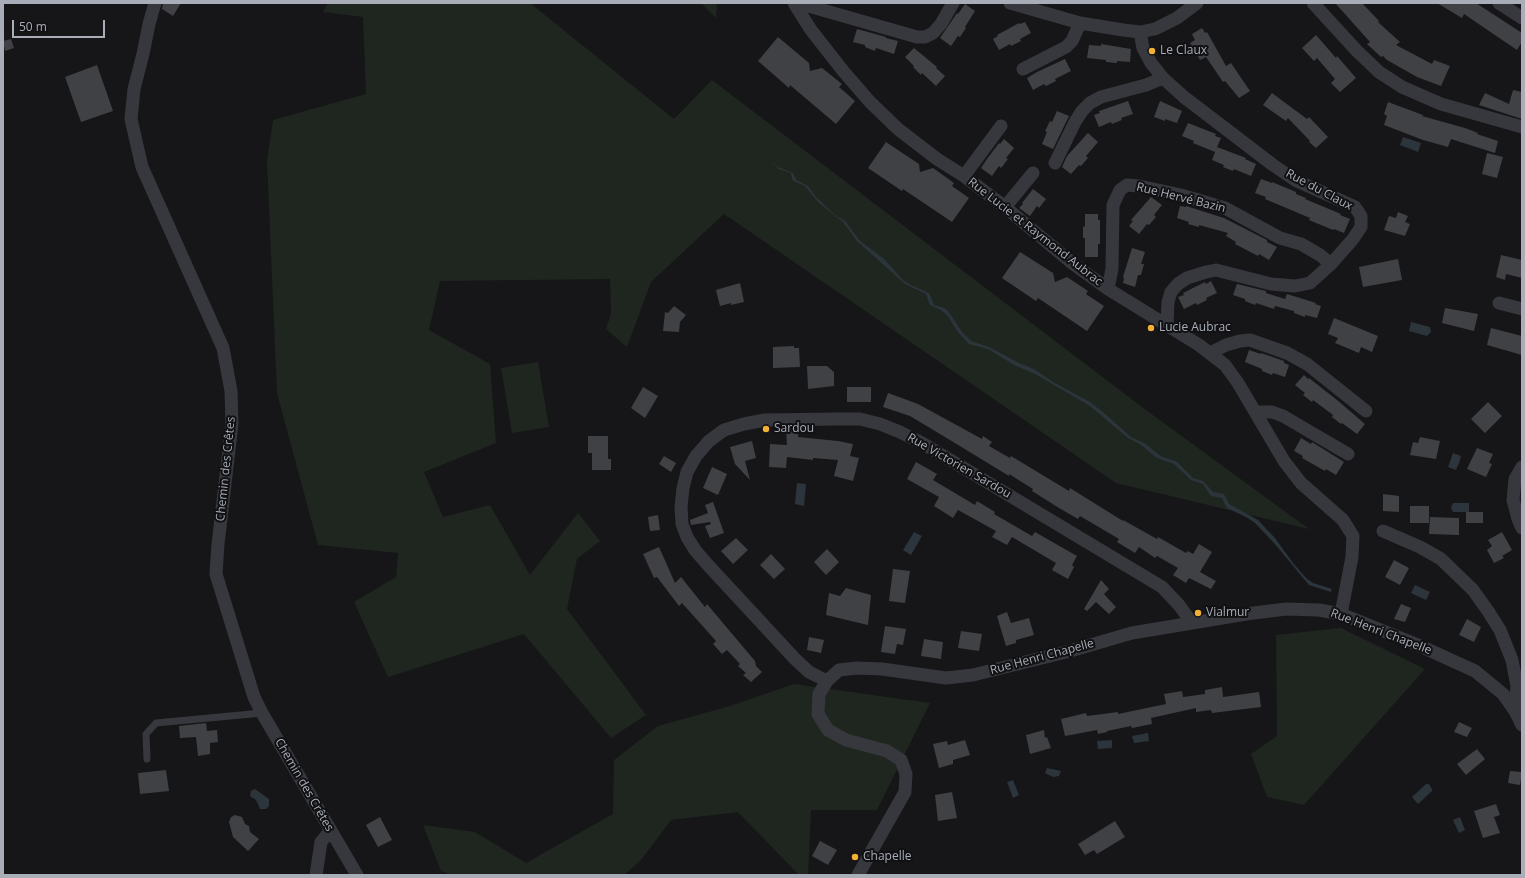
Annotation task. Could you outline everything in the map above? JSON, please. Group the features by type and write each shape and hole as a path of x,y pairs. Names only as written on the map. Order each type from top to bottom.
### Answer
{"street":[{"name":"Chemin des Crêtes","path":"155,3 134,89 131,119 142,166 223,348 231,391 232,424 216,574 254,697 330,831 357,875"},
{"name":"Rue Lucie et Raymond Aubrac","path":"794,3 811,30 844,72 870,102 898,129 937,159 964,176 1005,207 1072,263 1108,289 1168,325 1210,353 1225,365 1238,383 1284,461 1301,483 1343,520 1353,536 1352,557 1341,614"},
{"path":"798,3 917,38 925,37 933,33 941,24 953,3"},
{"path":"1010,3 1080,23 1140,32 1155,29 1177,18 1197,3"},
{"path":"1313,3 1362,57 1379,72 1402,87 1441,104 1522,127"},
{"path":"1499,3 1522,18"},
{"path":"1023,69 1066,47 1072,41 1080,23"},
{"name":"Rue du Claux","path":"1140,32 1143,48 1152,63 1163,78 1184,97 1295,180 1355,207 1361,216 1361,227 1353,239 1331,264 1310,283 1295,286 1271,284 1216,270 1188,278 1178,284 1172,292 1168,302 1168,325"},
{"path":"1055,163 1075,122 1082,111 1090,103 1101,97 1146,85 1163,78"},
{"path":"964,176 1002,126"},
{"path":"1005,207 1033,173"},
{"name":"Rue Hervé Bazin","path":"1108,289 1112,269 1113,205 1120,190 1127,185 1139,186 1174,194 1225,208 1280,238 1301,244 1320,254 1331,264"},
{"path":"1499,303 1522,309"},
{"path":"1210,353 1226,344 1250,340 1280,351 1307,364 1366,411"},
{"path":"1255,412 1272,412 1283,416 1348,454"},
{"name":"Rue Victorien Sardou","path":"826,681 809,672 795,659 707,564 695,550 687,537 682,524 681,507 683,488 687,472 696,456 709,441 724,430 764,420 835,419 860,420 880,424 900,432 935,450 1162,587 1179,605 1192,624"},
{"path":"1522,468 1515,479 1513,500 1522,528"},
{"path":"1383,531 1420,547 1441,559 1473,590 1500,630 1512,660 1517,686 1515,710"},
{"name":"Rue Henri Chapelle","path":"826,681 839,670 857,668 882,669 946,678 973,675 1070,651 1132,633 1246,614 1286,609 1319,610 1341,614 1418,645 1475,671 1503,694 1515,710 1522,725"},
{"path":"826,681 819,694 818,714 828,730 846,740 887,750 901,760 906,774 905,792 858,875"},
{"path":"316,875 321,842 330,831"}],"lane":[{"path":"148,759 146,734 156,723 262,713"}],"shaded area":[{"path":"328,3 530,3 674,119 712,80 1142,407 1309,529 1116,483 724,214 651,282 627,347 606,329 611,314 610,279 440,281 429,330 490,364 496,443 424,472 443,517 490,505 530,575 578,513 600,541 577,559 567,609 646,715 611,738 524,634 388,677 354,602 396,577 398,553 318,545 277,393 267,161 273,120 366,94 363,17 323,12"},
{"path":"701,3 717,3 716,18"},
{"path":"1403,137 1421,143 1418,152 1400,145"},
{"path":"770,161 778,167 793,173 796,180 808,186 816,197 835,215 845,221 860,241 884,259 903,280 929,293 934,305 948,311 962,332 971,341 989,347 1034,369 1053,382 1090,402 1131,437 1146,444 1162,457 1176,461 1193,478 1203,481 1213,492 1224,494 1229,504 1258,520 1275,538 1306,578 1313,583 1332,589 1331,592 1309,585 1255,523 1227,508 1222,498 1211,496 1203,484 1191,480 1174,464 1157,458 1140,444 1128,438 1090,406 1037,375 1014,365 988,349 969,344 957,331 948,316 941,310 930,305 926,294 905,284 857,241 843,222 819,203 805,186 794,181 791,173 779,169"},
{"path":"1411,322 1430,327 1431,332 1427,336 1409,331"},
{"path":"538,362 549,427 512,433 501,368"},
{"path":"1453,453 1461,456 1456,470 1448,467"},
{"path":"797,483 806,484 804,506 795,504"},
{"path":"1453,503 1469,503 1469,512 1453,512 1451,508"},
{"path":"914,532 922,536 911,555 903,550"},
{"path":"1415,585 1430,592 1426,600 1411,593"},
{"path":"1341,628 1425,669 1304,805 1267,797 1251,754 1277,736 1276,635"},
{"path":"794,684 930,703 877,810 811,810 808,875 799,875 738,812 671,820 641,860 624,875 451,875 441,871 423,825 475,832 526,863 613,814 614,760 658,726 730,706"},
{"path":"1148,733 1149,741 1134,743 1132,736"},
{"path":"1112,740 1112,748 1098,749 1097,741"},
{"path":"1047,768 1061,771 1059,776 1053,777 1045,773"},
{"path":"1013,780 1019,795 1013,798 1007,782"},
{"path":"1426,784 1429,784 1432,791 1418,804 1412,797"},
{"path":"255,789 269,799 269,806 266,809 260,809 256,800 250,796 251,791"},
{"path":"1460,817 1465,830 1459,833 1453,820"}],"building":[{"path":"163,3 181,3 173,16 162,9"},
{"path":"1335,3 1362,3 1379,21 1378,22 1400,42 1396,45 1432,64 1434,60 1450,66 1441,86 1417,77 1387,60 1383,56 1381,57 1367,44 1370,42"},
{"path":"1437,3 1476,3 1522,33 1522,42 1517,50 1464,14 1462,18"},
{"path":"965,4 975,11 960,37 958,36 951,46 940,38"},
{"path":"1025,22 1031,33 1020,39 1021,41 1011,46 1010,44 999,50 993,39 998,36 997,35 1019,23"},
{"path":"1202,28 1205,33 1207,32 1226,66 1231,63 1250,91 1239,98 1225,81 1223,82 1206,57 1200,60 1190,43 1195,40 1192,34"},
{"path":"857,29 898,41 894,54 876,48 875,51 865,47 865,45 853,42"},
{"path":"1316,35 1356,78 1340,92 1331,83 1335,79 1317,58 1314,61 1302,48"},
{"path":"778,37 809,63 810,71 822,68 842,84 839,87 855,101 836,124 790,85 789,88 758,61"},
{"path":"11,39 14,48 5,51 3,41"},
{"path":"1101,44 1131,49 1130,62 1106,62 1106,60 1087,58 1089,45 1101,46"},
{"path":"914,48 937,67 936,68 945,76 936,86 922,73 921,75 905,57"},
{"path":"1065,59 1071,71 1055,79 1056,81 1046,86 1044,84 1033,90 1027,78"},
{"path":"97,65 113,111 81,122 65,77"},
{"path":"1513,90 1522,92 1522,119 1479,105 1485,93 1509,104"},
{"path":"1272,93 1307,119 1309,117 1328,137 1316,148 1288,118 1286,121 1263,105"},
{"path":"1128,101 1133,114 1121,118 1122,120 1112,124 1111,122 1099,127 1094,115 1100,113 1099,111"},
{"path":"1160,101 1182,111 1177,123 1154,117"},
{"path":"1388,102 1423,115 1422,116 1465,128 1498,141 1495,153 1451,139 1448,147 1423,140 1384,125 1387,116 1384,114"},
{"path":"1057,111 1069,116 1053,149 1042,144 1047,132 1045,131 1050,121 1052,122"},
{"path":"1188,123 1216,134 1215,136 1221,138 1215,152 1193,143 1194,141 1182,136"},
{"path":"1088,133 1098,142 1086,156 1088,158 1071,174 1062,167 1067,156"},
{"path":"1004,139 1014,148 1006,158 1008,159 1001,168 999,166 992,176 981,168 999,143 1000,144"},
{"path":"886,142 919,164 920,172 933,168 954,183 952,186 969,198 952,222 903,189 902,191 868,168"},
{"path":"1217,147 1246,158 1245,159 1256,164 1251,176 1234,169 1233,171 1223,167 1224,165 1212,160"},
{"path":"1487,153 1503,157 1497,178 1482,174"},
{"path":"1261,179 1296,192 1296,194 1306,198 1305,199 1350,219 1344,233 1309,220 1310,218 1265,199 1266,197 1255,193"},
{"path":"1033,189 1046,199 1039,208 1037,206 1030,216 1019,208"},
{"path":"1151,197 1162,205 1154,215 1156,217 1149,225 1147,224 1139,234 1129,226 1133,221 1131,220"},
{"path":"1180,206 1186,206 1224,218 1267,240 1267,242 1277,247 1269,260 1259,254 1258,256 1235,244 1236,242 1226,236 1228,233 1199,225 1199,227 1188,224 1189,222 1177,218"},
{"path":"1398,212 1408,216 1405,222 1410,224 1405,236 1384,230 1389,216 1396,218"},
{"path":"1085,214 1098,214 1098,220 1100,220 1100,244 1098,244 1098,257 1085,257 1085,238 1083,238 1083,227 1085,226"},
{"path":"1132,248 1145,252 1141,264 1144,264 1141,275 1138,275 1135,287 1123,283 1123,277"},
{"path":"1020,252 1053,273 1055,282 1067,277 1088,291 1086,294 1104,306 1087,331 1038,298 1036,301 1002,278"},
{"path":"1501,255 1522,260 1522,278 1506,274 1505,280 1496,277"},
{"path":"1398,259 1402,280 1363,287 1359,267"},
{"path":"1211,281 1217,293 1206,298 1207,300 1197,305 1196,303 1184,309 1178,297 1205,282 1206,284"},
{"path":"740,283 744,302 720,306 716,290"},
{"path":"1237,284 1266,291 1266,293 1285,299 1287,294 1316,303 1315,304 1321,306 1317,318 1305,315 1305,317 1294,313 1294,311 1275,306 1274,309 1245,301 1245,299 1233,295"},
{"path":"674,306 686,315 680,322 679,332 663,331 665,312 668,313"},
{"path":"1445,308 1478,314 1474,331 1442,323"},
{"path":"1334,318 1378,336 1372,352 1361,347 1359,353 1335,343 1338,338 1328,334"},
{"path":"1491,328 1522,336 1522,355 1487,345"},
{"path":"794,346 794,348 799,348 800,367 773,368 773,347"},
{"path":"1249,350 1284,361 1284,363 1289,365 1285,377 1273,373 1272,375 1245,362"},
{"path":"807,366 827,366 834,372 834,386 808,389"},
{"path":"1304,375 1365,424 1357,434 1342,423 1341,424 1332,417 1333,415 1313,400 1312,402 1303,395 1305,393 1295,385"},
{"path":"643,387 658,396 645,418 631,408"},
{"path":"847,387 871,387 871,402 847,402"},
{"path":"888,393 918,404 982,439 983,436 992,442 989,446 1010,458 1011,456 1069,491 1070,488 1123,521 1157,539 1158,537 1186,553 1188,551 1193,554 1199,544 1212,552 1200,572 1216,581 1211,589 1189,578 1186,583 1173,575 1178,568 1157,556 1155,558 1139,547 1135,553 1117,542 1119,539 1080,516 1078,519 1059,508 1009,474 1009,476 910,416 883,407"},
{"path":"1488,402 1502,416 1485,433 1471,419"},
{"path":"786,429 799,429 798,437 853,444 850,456 859,458 853,481 834,476 838,460 813,458 813,460 787,457 786,468 769,467 770,444 787,445"},
{"path":"588,436 608,436 608,459 611,459 611,470 592,470 592,453 588,453"},
{"path":"1420,437 1440,441 1436,459 1410,455 1413,442 1418,443"},
{"path":"1301,438 1311,444 1312,442 1344,462 1336,475 1326,469 1325,471 1302,458 1303,456 1294,451"},
{"path":"752,441 756,458 745,461 750,480 735,464 730,447"},
{"path":"1477,448 1493,454 1489,463 1492,464 1486,477 1467,469"},
{"path":"664,456 676,463 671,472 659,464"},
{"path":"916,462 937,474 933,480 975,505 977,501 995,512 994,514 1032,536 1035,532 1077,556 1072,565 1074,567 1068,579 1052,570 1056,563 1012,537 1007,545 992,537 996,531 958,510 953,518 934,506 939,497 907,479"},
{"path":"712,467 727,474 718,495 703,488"},
{"path":"1383,494 1399,496 1399,512 1383,511"},
{"path":"713,502 724,533 710,538 705,526 711,524 710,522 691,525 690,520 708,513 705,505"},
{"path":"1410,506 1429,506 1429,523 1410,523"},
{"path":"1466,512 1483,512 1483,523 1466,523"},
{"path":"658,515 660,530 650,531 648,517"},
{"path":"1430,517 1459,518 1459,535 1429,534"},
{"path":"1502,532 1512,550 1502,556 1504,558 1494,563 1487,550 1492,546 1488,540"},
{"path":"736,538 748,550 733,564 721,551"},
{"path":"659,547 675,583 681,577 705,607 707,604 755,661 756,666 762,672 751,682 743,675 746,673 738,666 740,664 727,650 722,654 713,644 716,641 682,603 679,606 657,577 654,578 643,554"},
{"path":"827,549 839,562 826,575 814,562"},
{"path":"771,554 785,569 774,579 760,565"},
{"path":"1394,560 1409,568 1400,585 1385,577"},
{"path":"893,569 910,571 905,603 889,601"},
{"path":"1101,580 1109,589 1104,594 1116,607 1109,614 1096,602 1087,611 1084,609"},
{"path":"846,588 871,595 868,625 826,615 829,593 840,596"},
{"path":"1401,604 1411,608 1405,622 1394,619"},
{"path":"1007,612 1011,623 1029,618 1034,635 1016,640 1016,643 1006,646 997,616"},
{"path":"1467,619 1481,627 1474,642 1459,635"},
{"path":"885,626 906,629 903,645 897,644 895,654 881,652"},
{"path":"961,631 982,634 979,651 958,648"},
{"path":"809,637 824,640 821,653 807,650"},
{"path":"924,639 943,642 941,659 921,656"},
{"path":"1222,687 1223,697 1259,692 1261,707 1212,713 1211,710 1196,712 1196,708 1151,718 1152,724 1132,728 1131,726 1098,734 1097,730 1065,736 1061,719 1086,713 1087,716 1118,712 1118,714 1166,704 1164,694 1182,691 1183,697 1205,694 1205,690"},
{"path":"1459,722 1472,728 1467,737 1454,732"},
{"path":"206,723 207,731 217,730 218,742 210,743 210,754 198,756 196,737 180,738 179,726"},
{"path":"1044,730 1045,738 1047,737 1051,748 1030,754 1026,735"},
{"path":"965,740 970,755 953,760 953,764 939,768 933,744 947,741 948,745"},
{"path":"1477,749 1485,759 1466,775 1457,764"},
{"path":"166,770 169,791 140,794 138,773"},
{"path":"1510,771 1522,772 1520,785 1508,783"},
{"path":"952,792 957,818 938,821 935,795"},
{"path":"1496,804 1500,815 1494,817 1500,833 1483,838 1474,811"},
{"path":"235,815 242,817 245,824 249,826 250,832 259,839 248,851 233,837 229,822 231,817"},
{"path":"380,817 392,840 378,847 366,825"},
{"path":"1115,821 1125,837 1097,854 1094,850 1085,855 1078,844"},
{"path":"820,841 837,850 828,865 812,856"}],"place":[{"name":"Le Claux","path":"1152,51"},
{"name":"Lucie Aubrac","path":"1151,328"},
{"name":"Sardou","path":"766,429"},
{"name":"Vialmur","path":"1198,613"},
{"name":"Chapelle","path":"855,857"}]}
